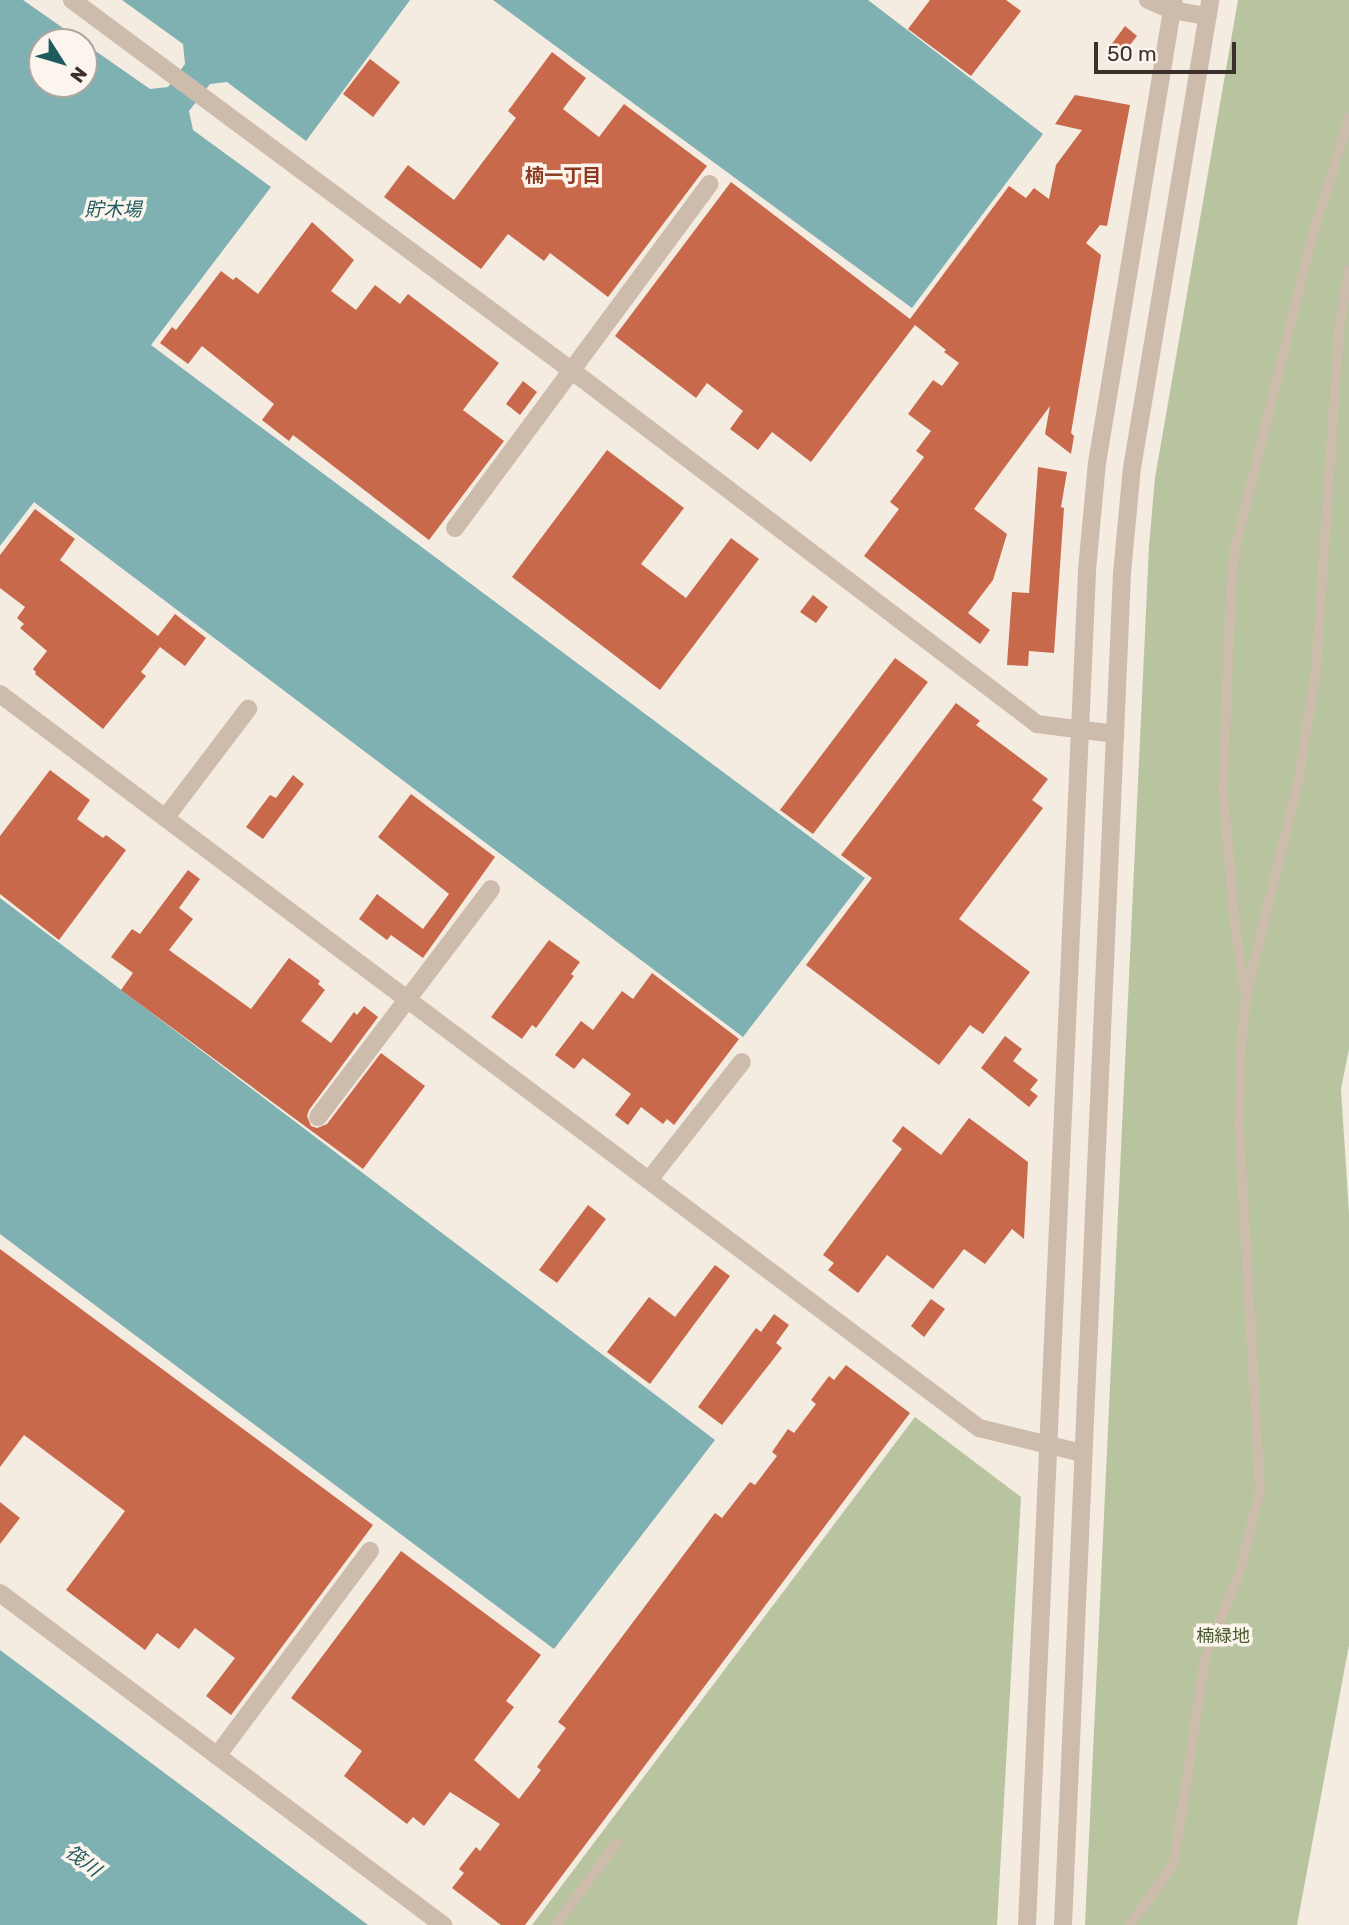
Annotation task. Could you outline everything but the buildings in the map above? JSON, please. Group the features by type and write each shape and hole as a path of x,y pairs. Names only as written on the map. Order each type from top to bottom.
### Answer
{"street":[{"path":"72,0 571,370 1037,724 1115,734"},
{"path":"1063,1925 1122,573 1132,468 1209,8 1148,0"},
{"path":"1027,1925 1087,570 1097,463 1173,5"},
{"path":"454,528 710,184"},
{"path":"0,694 979,1428 1082,1452"},
{"path":"166,817 248,709"},
{"path":"318,1117 491,889"},
{"path":"649,1180 742,1062"},
{"path":"217,1756 370,1550"},
{"path":"0,1593 443,1925"}],"lane":[{"path":"1246,996 1235,928 1223,788 1227,630 1232,574 1235,550 1311,241 1349,118"},
{"path":"1130,1925 1174,1863 1205,1658 1240,1571 1260,1490 1239,1127 1246,996 1298,783 1316,669 1339,328 1349,270"},
{"path":"556,1925 616,1843"}],"green space":[{"name":"楠緑地","path":"1238,0 1349,0 1349,1049 1341,1089 1349,1214 1349,1645 1297,1925 1085,1925 1149,546 1155,478"},
{"path":"915,1417 1021,1497 997,1925 532,1925"}],"water":[{"name":"貯木場","path":"0,0 23,0 63,28 28,28 28,98 98,98 98,53 150,89 168,87 185,64 183,44 122,0 410,0 306,141 227,82 210,84 189,111 193,130 271,187 151,345 865,878 743,1037 34,502 0,546"},
{"path":"493,0 868,0 1043,134 912,308"},
{"path":"0,898 715,1440 554,1649 0,1234"},
{"name":"筏川","path":"0,1650 368,1925 0,1925"}],"district":[{"name":"楠一丁目","path":"563,176"}]}
